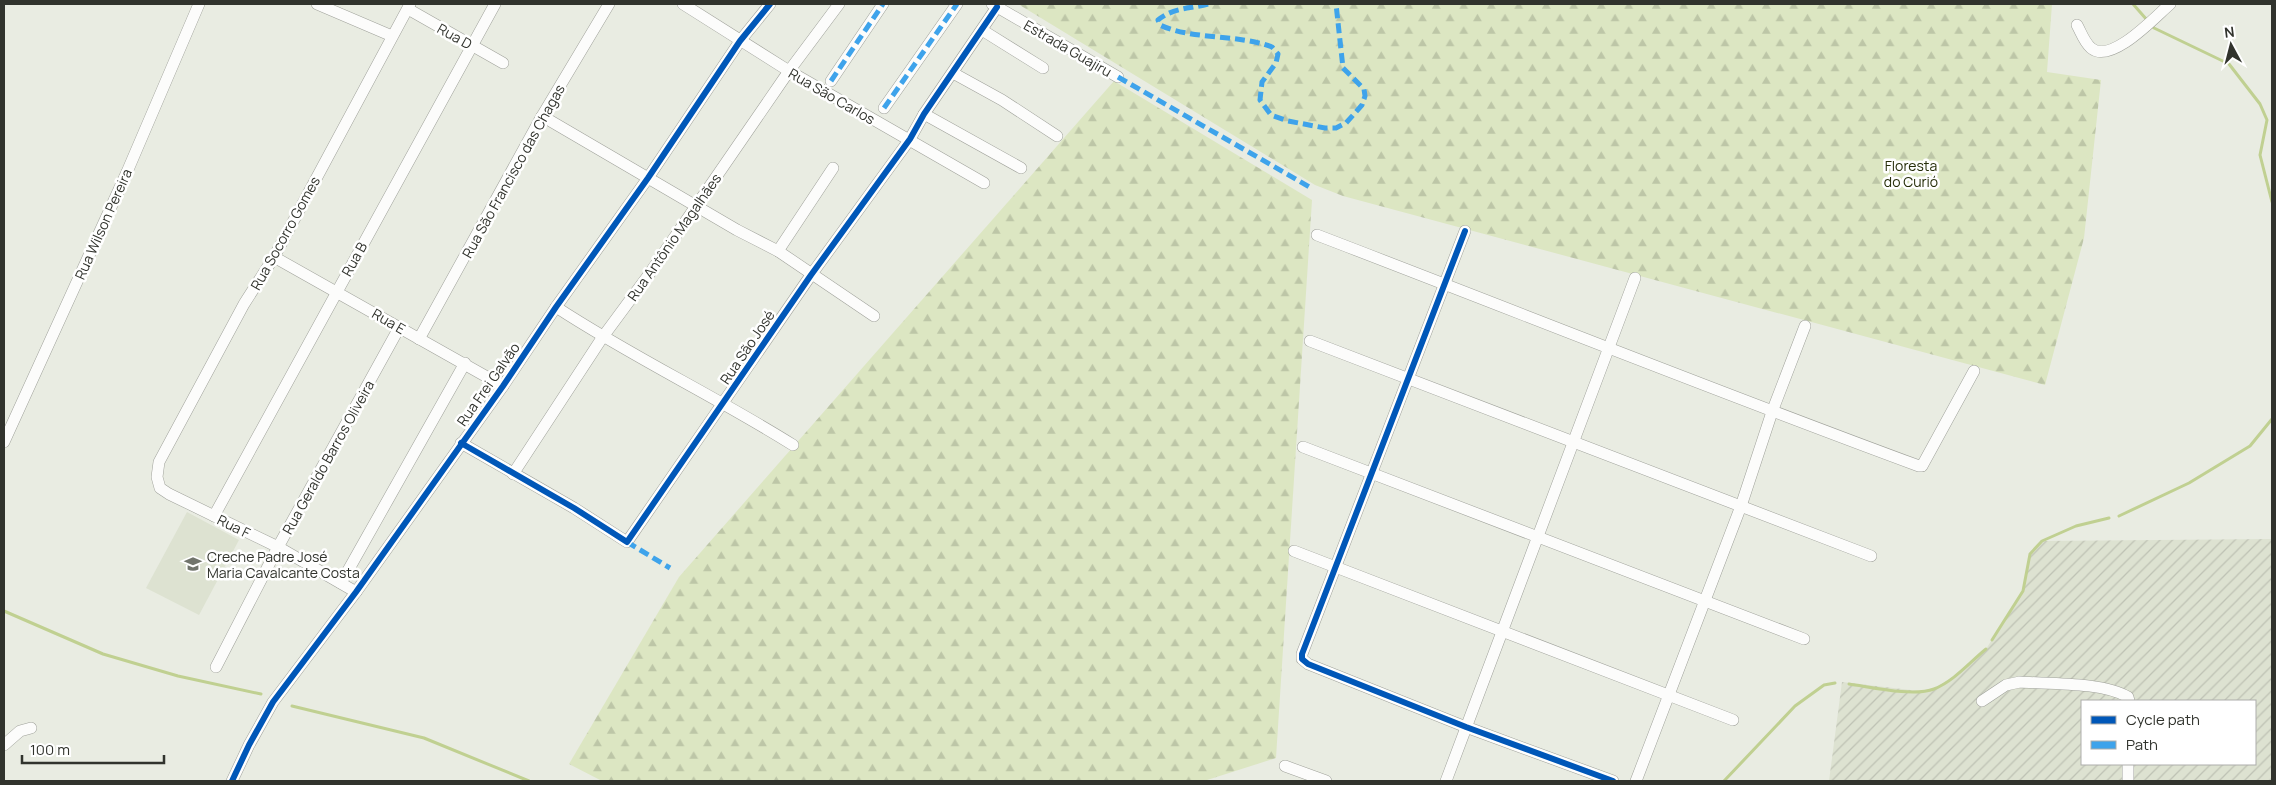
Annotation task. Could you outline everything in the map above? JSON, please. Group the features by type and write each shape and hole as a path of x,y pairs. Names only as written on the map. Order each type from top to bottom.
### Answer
{"street":[{"name":"Rua Wilson Pereira","path":"4,442 127,172 199,4"},
{"path":"317,4 392,36"},
{"name":"Rua B","path":"214,516 495,4"},
{"name":"Rua São Francisco das Chagas","path":"419,339 542,116 609,4"},
{"name":"Rua São Carlos","path":"683,4 789,71 984,183"},
{"name":"Rua Frei Galvão","path":"232,781 273,702 356,592 461,443 504,386 556,307 648,178 740,41 770,4"},
{"name":"Rua Antônio Magalhães","path":"513,474 602,338 697,205 789,71 840,4"},
{"path":"831,81 883,4"},
{"path":"884,108 957,4"},
{"path":"2077,24 2092,48 2109,52 2117,48 2170,4"},
{"name":"Rua Socorro Gomes","path":"159,462 244,304 274,257 409,6"},
{"name":"Rua D","path":"409,6 503,63"},
{"name":"Rua São José","path":"461,443 627,542 811,275 910,139 924,114 982,30 995,6"},
{"name":"Estrada Guajiru","path":"995,6 1118,77"},
{"path":"982,30 1043,68"},
{"path":"954,73 1002,100 1057,136"},
{"path":"924,114 1021,168"},
{"path":"542,116 737,230 778,251 874,316"},
{"path":"778,251 834,168"},
{"path":"1465,231 1302,654 1304,661 1466,727 1613,781"},
{"path":"1317,235 1772,412 1922,466 1974,371"},
{"name":"Rua E","path":"274,257 504,386"},
{"path":"1446,781 1635,278"},
{"path":"556,307 602,338 724,403 793,445"},
{"path":"1636,781 1741,506 1772,412 1805,326"},
{"name":"Rua Geraldo Barros Oliveira","path":"216,667 278,547 399,328"},
{"path":"1310,341 1871,556"},
{"path":"341,583 464,363"},
{"path":"1303,446 1804,639"},
{"name":"Rua F","path":"159,462 157,477 160,488 278,547 356,592"},
{"path":"1294,551 1733,720"},
{"path":"1982,701 2006,685 2020,682 2106,688 2123,694 2128,697 2129,700"},
{"path":"4,745 20,731 32,728"},
{"path":"2128,765 2128,781"},
{"path":"1285,766 1326,781"}],"shaded area":[{"name":"Creche Padre José Maria Cavalcante Costa","path":"187,512 239,540 199,615 146,588"},
{"path":"2272,539 2272,781 1829,781 1842,682 1919,691 1934,689 1956,675 1986,649 2023,591 2030,554 2042,541"}],"green space":[{"name":"Floresta do Curió","path":"1018,4 2052,4 2047,72 2101,80 2084,238 2045,385 1343,196 1315,185"},
{"path":"1114,81 1312,200 1276,758 1204,781 602,781 569,764 679,577"}],"waterway":[{"path":"2133,4 2147,20"},
{"path":"2151,25 2229,64 2260,104 2267,120 2260,155 2272,202"},
{"path":"2119,516 2189,483 2250,446 2272,419"},
{"path":"1992,640 2023,591 2030,554 2042,541 2076,526 2109,518"},
{"path":"4,611 103,654 178,676 261,694"},
{"path":"1849,684 1904,692 1934,689 1955,676 1986,649"},
{"path":"1724,781 1795,706 1824,685 1835,683"},
{"path":"292,706 424,738 529,781"}],"marked path":[{"path":"831,81 883,4"},
{"path":"884,108 957,4"},
{"path":"1208,4 1176,11 1158,20 1160,25 1172,30 1245,40 1272,47 1278,54 1276,63 1262,82 1260,100 1271,115 1288,121 1325,128 1336,128 1346,123 1362,105 1365,96 1364,89 1343,68 1336,4"},
{"path":"1118,77 1313,189"},
{"path":"627,542 670,568"}],"cycle path":[{"path":"232,781 273,702 356,592 503,386 556,307 648,178 740,41 770,4"},
{"path":"461,443 574,508 627,542 811,275 910,139 924,114 997,7"},
{"path":"1465,231 1302,654 1302,659 1308,664 1466,727 1613,781"}],"place":[{"name":"Creche Padre José Maria Cavalcante Costa","path":"193,564"}]}
